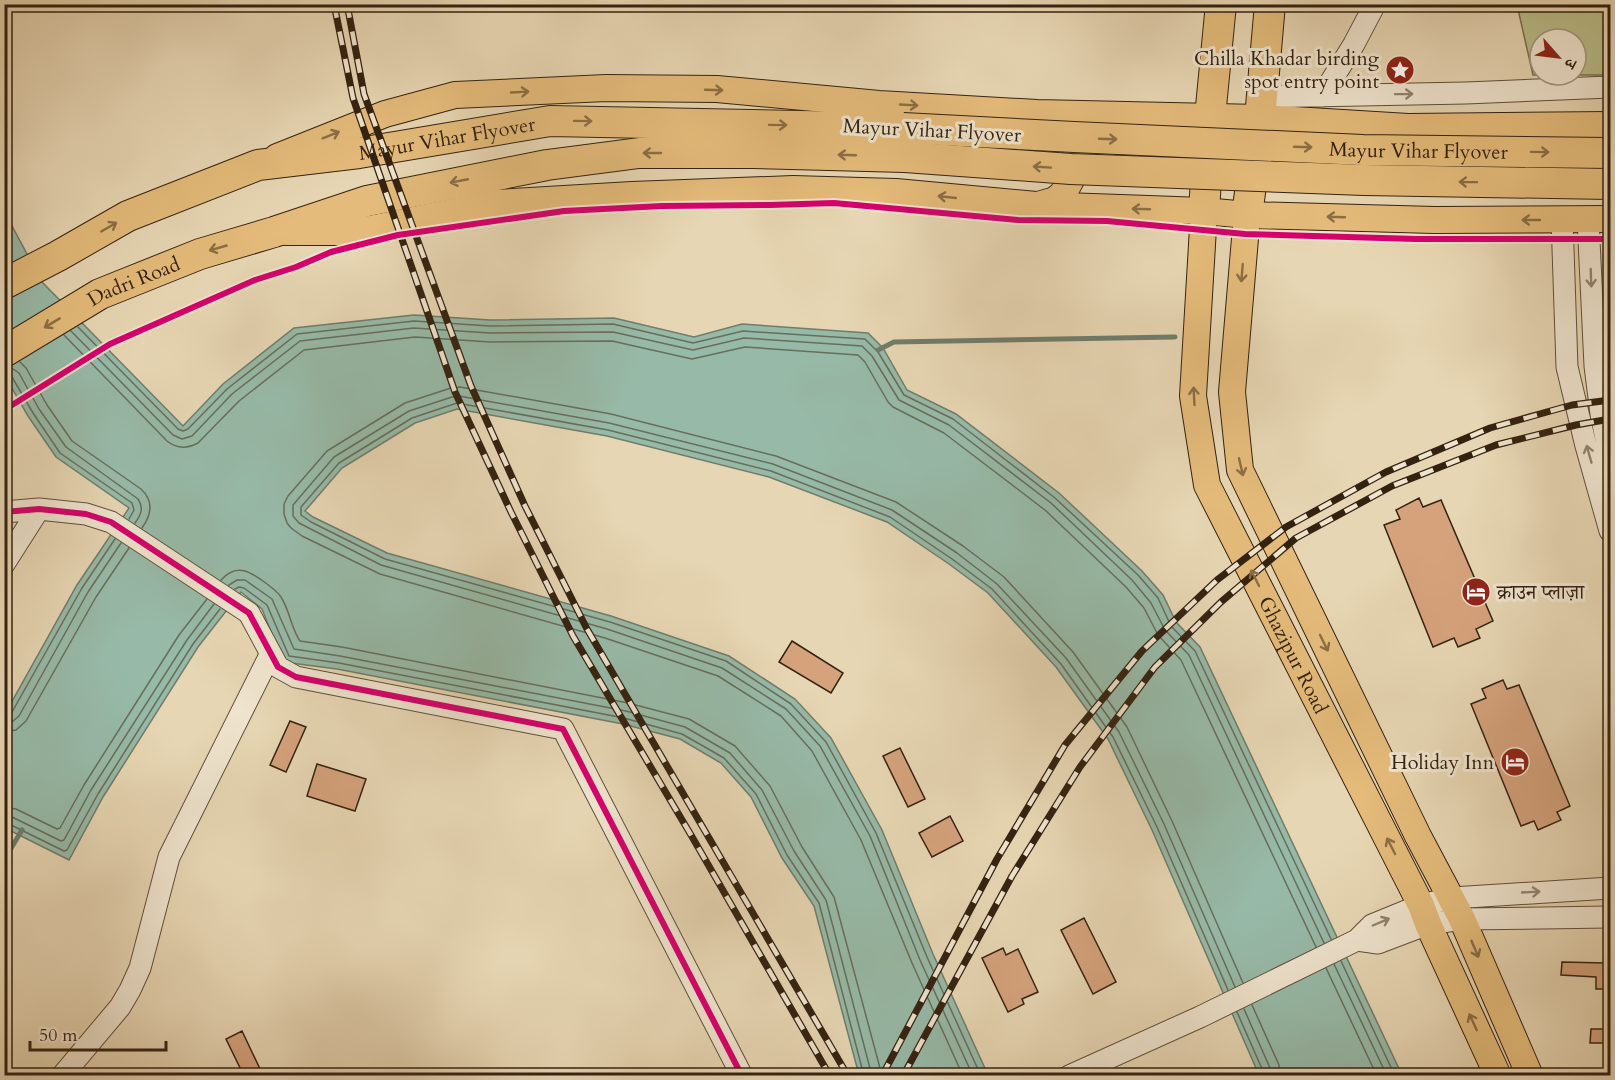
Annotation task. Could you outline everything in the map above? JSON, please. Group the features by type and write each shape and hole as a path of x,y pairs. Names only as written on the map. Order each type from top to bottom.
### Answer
{"highway":[{"path":"1204,211 1221,4"},
{"path":"1247,215 1261,108 1270,4"},
{"name":"Mayur Vihar Flyover","path":"258,165 359,153 550,121 903,128 1363,150 1611,153"},
{"name":"Mayur Vihar Flyover","path":"274,232 367,201 546,165 639,153 882,156 1071,169 1352,180 1611,184"},
{"path":"4,284 128,216 258,165"},
{"name":"Dadri Road","path":"4,352 100,294 200,254 274,232"}],"main road":[{"path":"258,165 385,114 455,95 606,88 717,89 879,104 1036,112 1210,117 1261,108 1408,127 1611,124"},
{"path":"1036,112 1064,128 1073,142 1077,156 1075,172 1067,187 1056,199 1036,205"},
{"path":"274,232 356,232 496,203 793,189 896,192 1036,205 1204,211 1247,215 1435,220 1599,219"},
{"name":"Ghazipur Road","path":"1204,211 1193,396 1207,485 1498,1076"},
{"name":"Ghazipur Road","path":"1247,215 1232,392 1240,470 1418,836 1457,908 1530,1076"}],"street":[{"path":"1322,96 1375,4"},
{"path":"1261,108 1322,96 1611,87"},
{"path":"1562,219 1567,367 1586,446 1611,531"},
{"path":"1599,219 1595,366 1601,414 1611,459"},
{"path":"4,564 39,509"},
{"path":"4,512 39,509 86,514 111,522 249,613 278,667 296,677 562,729 742,1076"},
{"path":"62,1076 120,1007 130,990 140,968 169,857 270,655"},
{"path":"1069,1076 1200,1017 1357,940 1378,943 1418,917 1457,908 1611,888"},
{"path":"1457,908 1611,917"}],"green space":[{"path":"1517,5 1610,5 1610,75 1588,75 1588,27 1528,27 1528,53"}],"water":[{"path":"4,211 42,282 183,426 223,384 294,328 414,315 490,320 614,318 694,337 742,324 868,333 883,348 907,390 956,414 1059,493 1142,571 1163,595 1176,622 1200,647 1402,1075 1259,1075 1152,830 1108,739 1056,667 988,593 949,564 887,522 769,477 607,436 457,409 415,423 342,468 305,511 387,553 611,616 729,656 795,699 831,738 882,830 933,954 988,1075 859,1075 814,906 782,858 751,797 721,763 680,739 623,724 337,669 283,662 262,609 241,592 198,647 103,797 69,860 5,828 5,714 77,585 129,508 56,457 28,416 5,376"}],"building":[{"path":"1419,498 1423,507 1441,500 1493,621 1476,629 1480,638 1458,647 1454,638 1433,647 1384,525 1400,519 1396,510"},
{"path":"792,641 843,673 831,693 779,662"},
{"path":"1503,680 1507,689 1519,685 1570,806 1557,812 1561,820 1538,830 1534,821 1521,826 1471,704 1486,698 1482,689"},
{"path":"290,721 306,727 286,772 270,765"},
{"path":"900,748 925,799 908,807 883,756"},
{"path":"317,764 366,779 355,811 307,796"},
{"path":"950,816 963,841 932,857 919,833"},
{"path":"1084,918 1116,982 1093,994 1061,930"},
{"path":"1003,948 1006,955 1018,949 1038,992 1022,999 1024,1004 1008,1012 982,958"},
{"path":"1562,962 1605,963 1605,970 1611,970 1611,989 1596,989 1596,977 1561,975"},
{"path":"1591,1029 1611,1029 1611,1043 1590,1043"},
{"path":"242,1031 261,1071 252,1076 244,1076 226,1039"}],"waterway":[{"path":"878,350 894,342 1175,337"},
{"path":"4,860 22,830"}],"railway":[{"path":"334,4 353,98 455,392 511,512 573,636 830,1076"},
{"path":"347,4 364,94 471,386 525,506 587,629 848,1076"},
{"path":"882,1076 997,859 1065,745 1142,651 1217,580 1286,527 1386,472 1490,428 1572,405 1610,400"},
{"path":"903,1076 1012,876 1080,767 1155,667 1221,602 1296,538 1392,486 1496,445 1610,419"}],"cycle path":[{"path":"4,410 110,344 255,280 296,267 331,252 398,235 564,211 662,206 834,203 1018,220 1107,221 1245,234 1416,239 1610,239"},
{"path":"4,512 39,509 86,514 111,522 249,613 278,667 296,677 563,729 742,1076"}],"place":[{"name":"Chilla Khadar birding spot entry point","path":"1400,70"},
{"name":"क्राउन प्लाज़ा","path":"1476,592"},
{"name":"Holiday Inn","path":"1515,762"}]}
